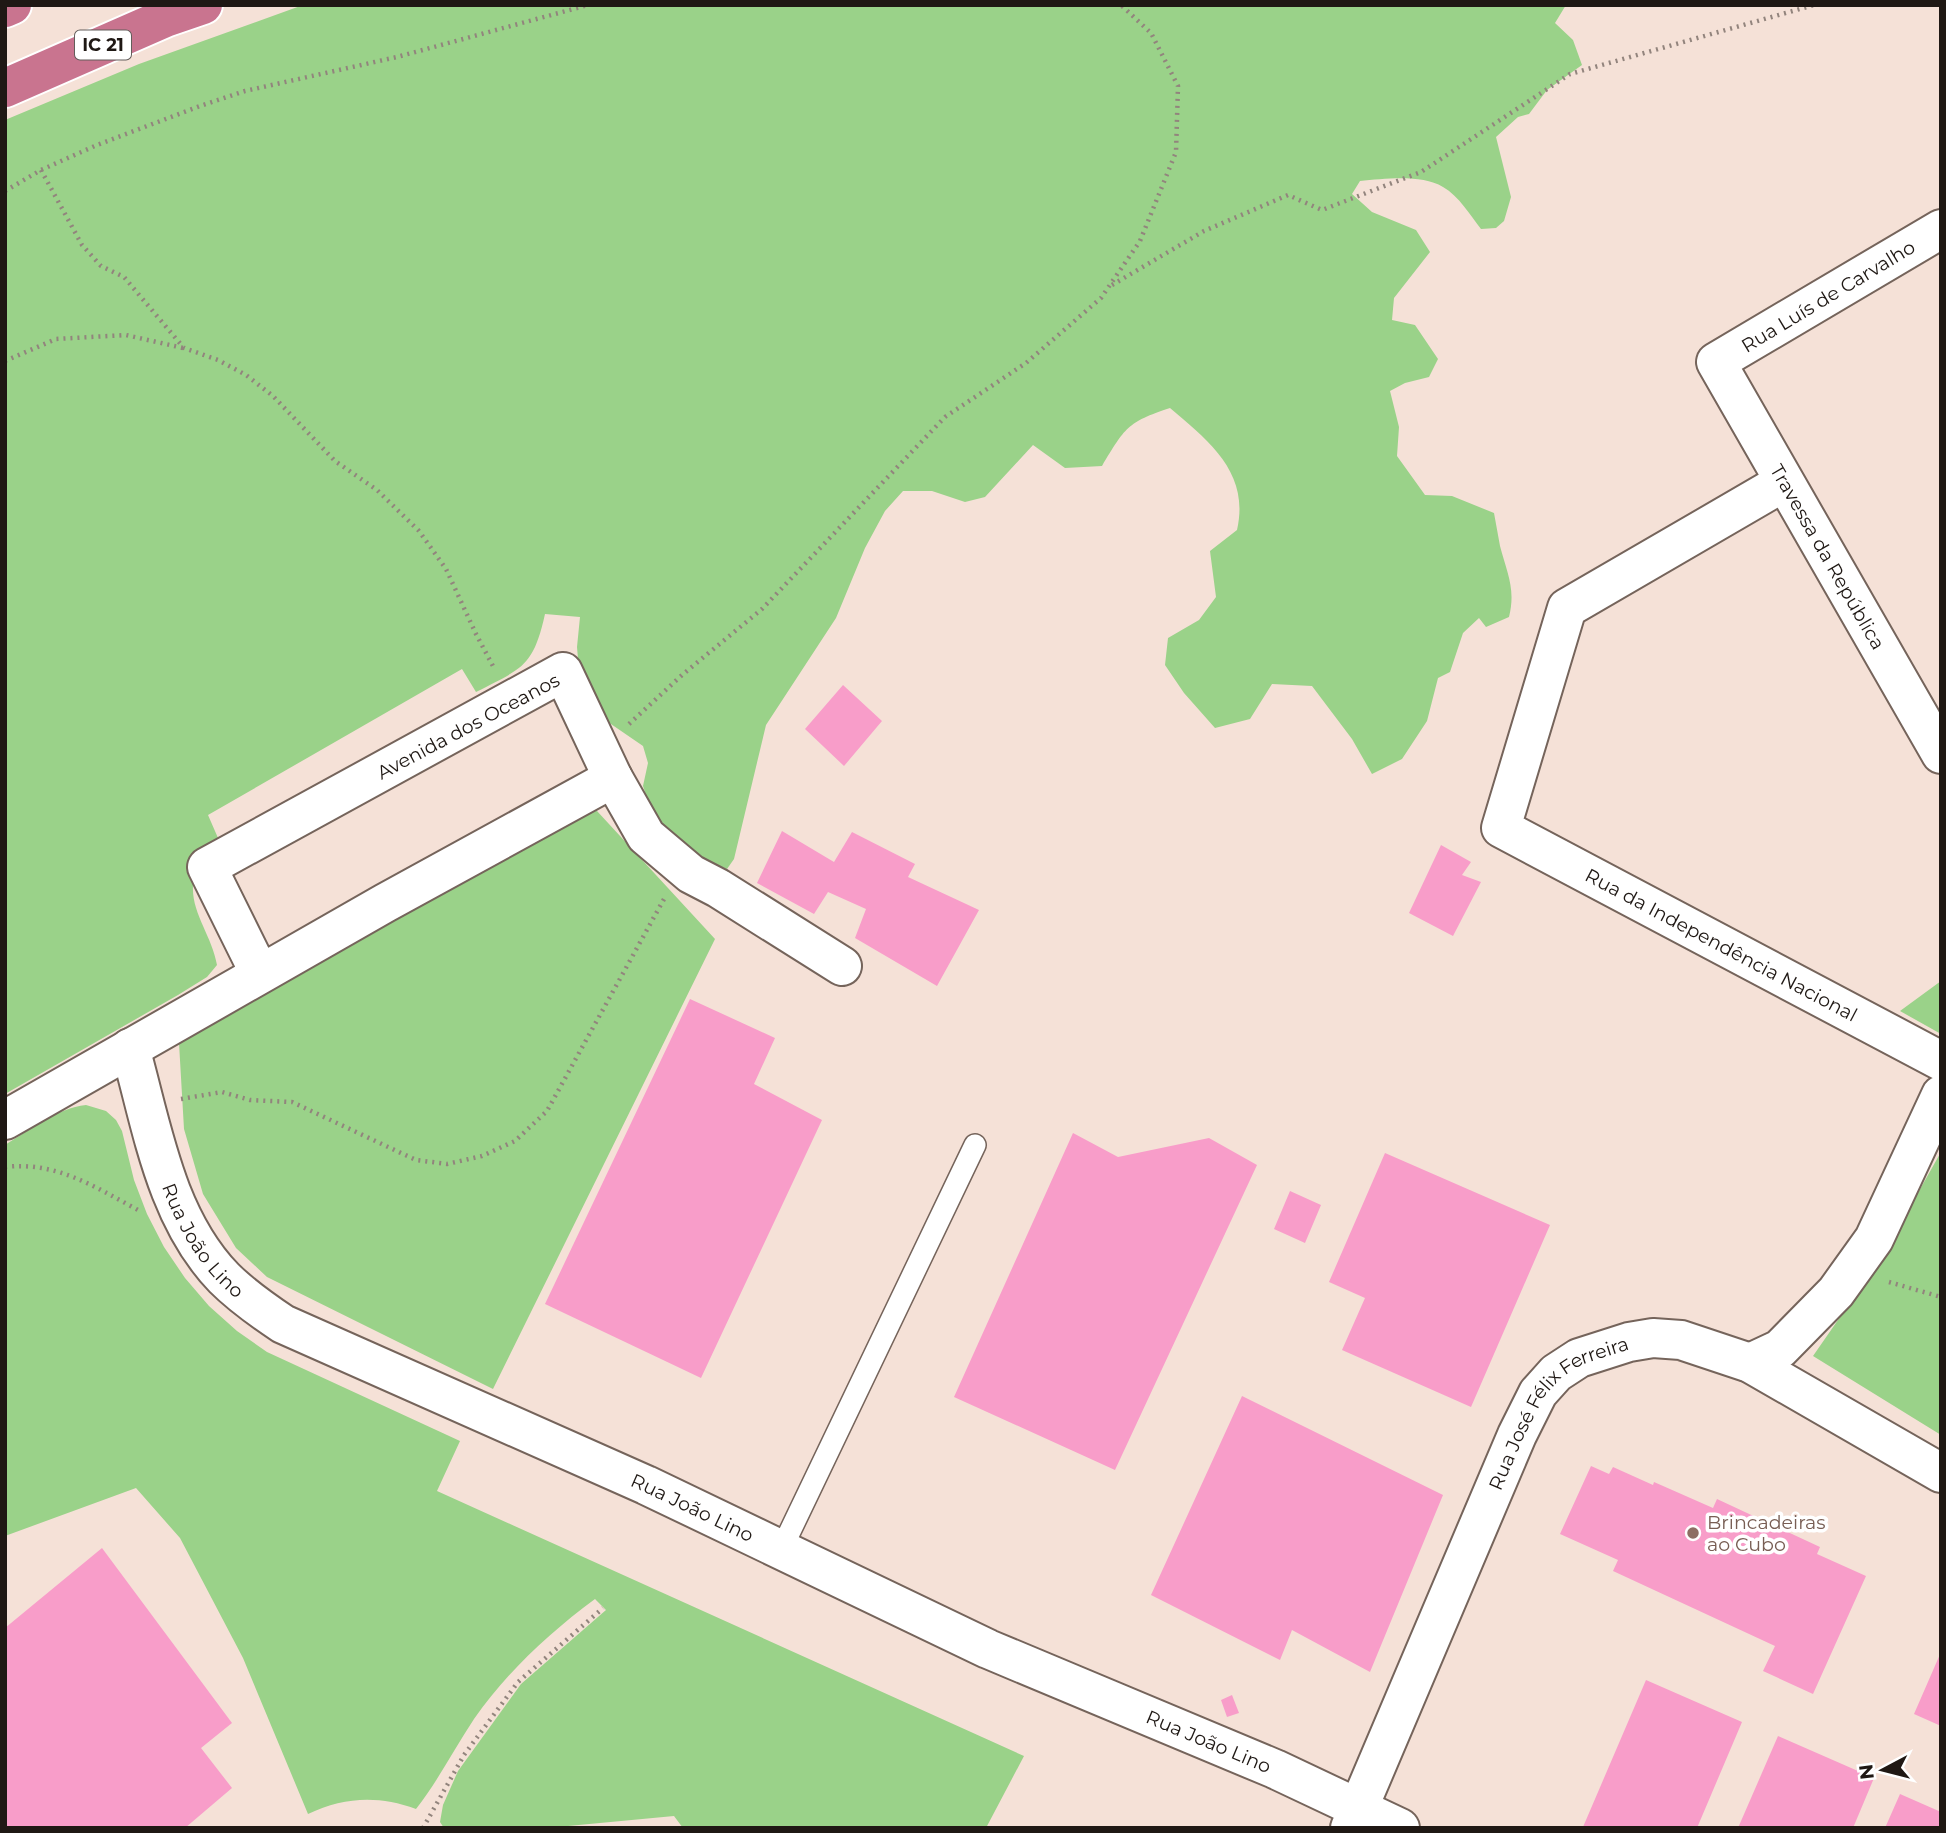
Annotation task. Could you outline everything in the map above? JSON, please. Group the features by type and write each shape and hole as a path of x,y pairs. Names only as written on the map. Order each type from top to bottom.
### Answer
{"highway":[{"path":"5,8 12,5"},
{"name":"IC 21","path":"5,88 164,18 203,5"}],"street":[{"name":"Rua Luís de Carvalho","path":"1716,362 1941,229"},
{"name":"Travessa da República","path":"1716,362 1941,754"},
{"name":"Rua da Independência Nacional","path":"1784,482 1567,608 1501,828 1941,1061"},
{"name":"Avenida dos Oceanos","path":"260,974 207,867 563,672 606,765"},
{"path":"5,1120 260,974 606,765 646,836 682,867 842,966"},
{"name":"Rua João Lino","path":"131,1048 165,1175 179,1212 196,1241 223,1276 247,1299 283,1324 646,1485 988,1649 1275,1769 1355,1818 1401,1828"},
{"path":"1750,1363 1780,1349 1836,1292 1852,1270 1874,1239 1941,1095"},
{"name":"Rua José Félix Ferreira","path":"1355,1818 1517,1435 1538,1393 1556,1373 1579,1358 1629,1342 1653,1338 1681,1340 1750,1363 1941,1473"}],"lane":[{"path":"781,1550 975,1145"}],"path":[{"path":"5,191 41,170 97,145 245,91 397,57 588,5"},
{"path":"606,765 682,676 762,609 945,417 1026,363 1101,298 1140,241 1176,152 1178,86 1151,33 1121,5"},
{"path":"1108,287 1204,231 1288,195 1322,210 1421,172 1570,74 1814,5"},
{"path":"41,170 82,245 101,266 124,277 184,348"},
{"path":"5,361 56,339 126,335 184,348 218,360 246,375 273,396 335,461 377,490 419,531 446,569 510,701"},
{"path":"146,1106 222,1092 250,1100 292,1102 416,1160 447,1164 515,1141 547,1111 682,867"},
{"path":"5,1167 25,1165 65,1172 138,1211"},
{"path":"1852,1270 1941,1297"},
{"path":"423,1828 464,1755 518,1682 603,1608"}],"green space":[{"path":"303,5 1566,5 1555,23 1573,40 1582,65 1547,90 1529,114 1518,117 1496,137 1511,197 1504,221 1496,228 1481,229 1454,195 1443,187 1424,180 1403,178 1360,181 1352,194 1372,212 1416,230 1430,252 1394,298 1392,320 1415,325 1438,359 1429,377 1405,383 1390,391 1399,427 1397,456 1425,495 1452,496 1494,513 1511,589 1509,617 1486,627 1479,618 1463,633 1450,672 1438,678 1427,721 1402,759 1372,774 1352,739 1312,686 1272,684 1250,719 1215,728 1184,693 1165,665 1168,638 1199,620 1216,597 1210,551 1237,530 1238,492 1223,460 1199,433 1170,408 1144,418 1128,428 1102,466 1065,468 1033,445 985,497 965,502 932,491 903,491 885,511 865,548 836,618 766,725 734,859 727,869 678,848 665,833 643,786 648,763 643,746 608,722 579,670 577,647 580,617 545,614 536,646 515,671 476,692 462,669 208,815 218,838 199,864 193,891 217,965 207,977 178,995 5,1094 5,120 139,64"},
{"path":"597,811 715,939 493,1389 267,1277 236,1248 203,1194 184,1129 179,1043 575,813"},
{"path":"1941,981 1941,1034 1900,1011"},
{"path":"86,1105 106,1111 116,1120 122,1131 134,1180 164,1247 185,1278 209,1306 237,1331 267,1352 460,1441 437,1491 1024,1756 986,1828 683,1828 674,1816 547,1828 444,1828 440,1822 443,1805 458,1771 521,1684 606,1610 595,1599 561,1625 500,1685 474,1719 416,1809 388,1801 361,1800 335,1804 308,1814 243,1658 180,1538 136,1488 5,1536 5,1145 54,1115"},
{"path":"1941,1152 1941,1435 1813,1356 1881,1258"}],"building":[{"path":"843,685 882,721 844,766 805,729"},
{"path":"782,831 834,862 852,832 915,864 908,877 979,910 937,986 855,938 866,909 828,892 814,914 757,883"},
{"path":"1441,845 1471,862 1462,875 1481,882 1453,936 1409,913"},
{"path":"690,999 775,1038 754,1084 822,1120 701,1378 545,1304"},
{"path":"1073,1133 1118,1157 1209,1138 1257,1165 1115,1470 954,1397"},
{"path":"1385,1153 1550,1225 1471,1407 1342,1350 1365,1298 1329,1282"},
{"path":"1290,1191 1321,1205 1305,1243 1274,1229"},
{"path":"1242,1396 1443,1495 1370,1672 1292,1630 1280,1660 1151,1595"},
{"path":"1591,1466 1609,1474 1613,1467 1713,1508 1717,1499 1820,1547 1817,1554 1866,1576 1813,1694 1763,1671 1775,1646 1613,1571 1618,1560 1560,1534"},
{"path":"102,1548 232,1723 201,1748 232,1788 185,1828 5,1828 5,1628"},
{"path":"1941,1652 1941,1726 1914,1714"},
{"path":"1646,1680 1742,1722 1697,1828 1584,1828 1583,1827"},
{"path":"1232,1695 1239,1713 1227,1717 1221,1700"},
{"path":"1778,1736 1874,1778 1853,1828 1738,1828"},
{"path":"1900,1794 1941,1812 1941,1828 1885,1828"}],"place":[{"name":"Brincadeiras ao Cubo","path":"1693,1533"}]}
